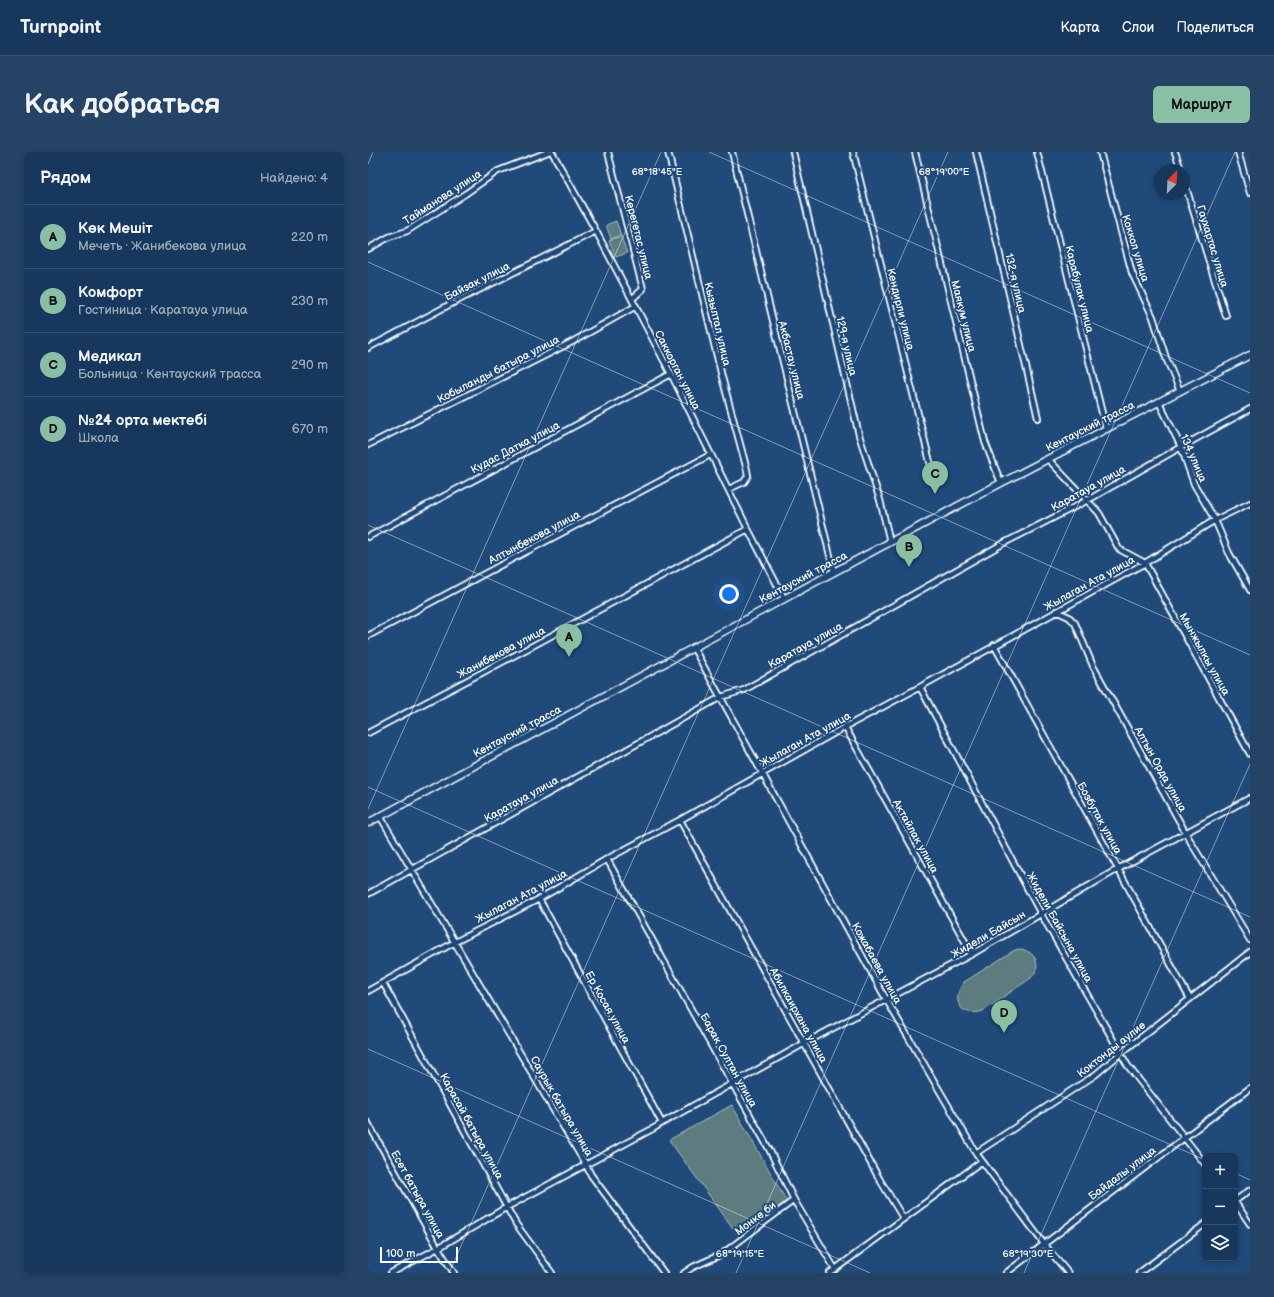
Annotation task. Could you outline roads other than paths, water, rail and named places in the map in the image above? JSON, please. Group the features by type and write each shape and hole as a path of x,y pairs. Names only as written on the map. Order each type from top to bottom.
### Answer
{"main road":[{"name":"Кентауский трасса","path":"368,823 784,598 1001,483 1250,355"}],"street":[{"name":"Тайманова улица","path":"368,249 389,238 408,231 498,171 548,152"},
{"name":"Саккорган улица","path":"552,152 636,306 784,598"},
{"name":"Керегетас улица","path":"608,152 643,289 632,299"},
{"name":"Кызылтал улица","path":"668,152 722,377 747,470 748,476 744,482 729,489"},
{"name":"Акбастау улица","path":"732,152 834,572"},
{"name":"129-я улица","path":"793,152 859,435 880,500 890,542"},
{"name":"Кендирли улица","path":"853,152 932,470"},
{"name":"Маякум улица","path":"915,152 986,442 1001,483"},
{"name":"132-я улица","path":"976,152 1038,418"},
{"name":"Карабулак улица","path":"1037,152 1106,429"},
{"name":"Коккол улица","path":"1100,152 1132,273 1152,317 1166,358 1180,391"},
{"path":"1175,152 1179,164"},
{"path":"1238,152 1250,193"},
{"name":"Гаухартас улица","path":"1190,200 1226,316"},
{"name":"Байзак улица","path":"368,348 447,306 596,231"},
{"name":"Кобыланды батыра улица","path":"368,445 572,342 636,306"},
{"name":"Кудас Датка улица","path":"368,537 671,374"},
{"name":"134 улица","path":"1158,402 1181,447 1194,484 1216,520 1229,553 1250,590"},
{"name":"Каратауа улица","path":"368,894 721,697 744,690 1004,543 1088,500 1250,409"},
{"name":"Алтынбекова улица","path":"368,636 710,454"},
{"path":"1048,459 1099,513 1119,549 1145,563"},
{"name":"Жылаган Ата улица","path":"368,991 455,942 539,899 607,859 680,820 763,772 1145,563 1216,520 1250,503"},
{"name":"Жанибекова улица","path":"368,733 748,529"},
{"name":"Мынжылкы улица","path":"1145,563 1250,754"},
{"name":"Алтын Орда улица","path":"1056,612 1069,617 1075,623 1093,666 1186,833 1250,940"},
{"name":"Бозбутак улица","path":"994,646 1190,999"},
{"name":"Кожабаева улица","path":"693,647 763,772 886,999 976,1153 1044,1244 1068,1273"},
{"name":"Жидели Байсына улица","path":"920,687 1041,914 1128,1066 1202,1160"},
{"name":"Актайлак улица","path":"844,727 972,954"},
{"name":"Жидели Байсын","path":"391,1273 805,1043 972,954 1118,869 1250,798"},
{"name":"Саурык батыра улица","path":"380,816 591,1175 664,1273"},
{"name":"Абилкаирхана улица","path":"680,820 880,1180 903,1218"},
{"name":"Барак Султан улица","path":"607,859 769,1149 794,1200 835,1269"},
{"name":"Ер Косая улица","path":"539,899 662,1123"},
{"name":"Коктонды аулие","path":"976,1153 1095,1075 1250,952"},
{"name":"Карасай батыра улица","path":"383,983 516,1224 552,1273"},
{"name":"Байдалы улица","path":"1006,1273 1250,1088"},
{"name":"Есет батыра улица","path":"368,1123 438,1248 454,1273"},
{"path":"830,1273 982,1161"},
{"path":"1238,1200 1250,1190"},
{"name":"Монке би","path":"684,1273 692,1267 722,1254 794,1200"},
{"path":"1238,1206 1250,1224"},
{"path":"1139,1273 1204,1225"}],"place":[{"name":"Медикал","path":"935,494"},
{"name":"Комфорт","path":"909,567"},
{"name":"Көк Мешіт","path":"569,657"},
{"name":"№24 орта мектебі","path":"1004,1033"}]}
